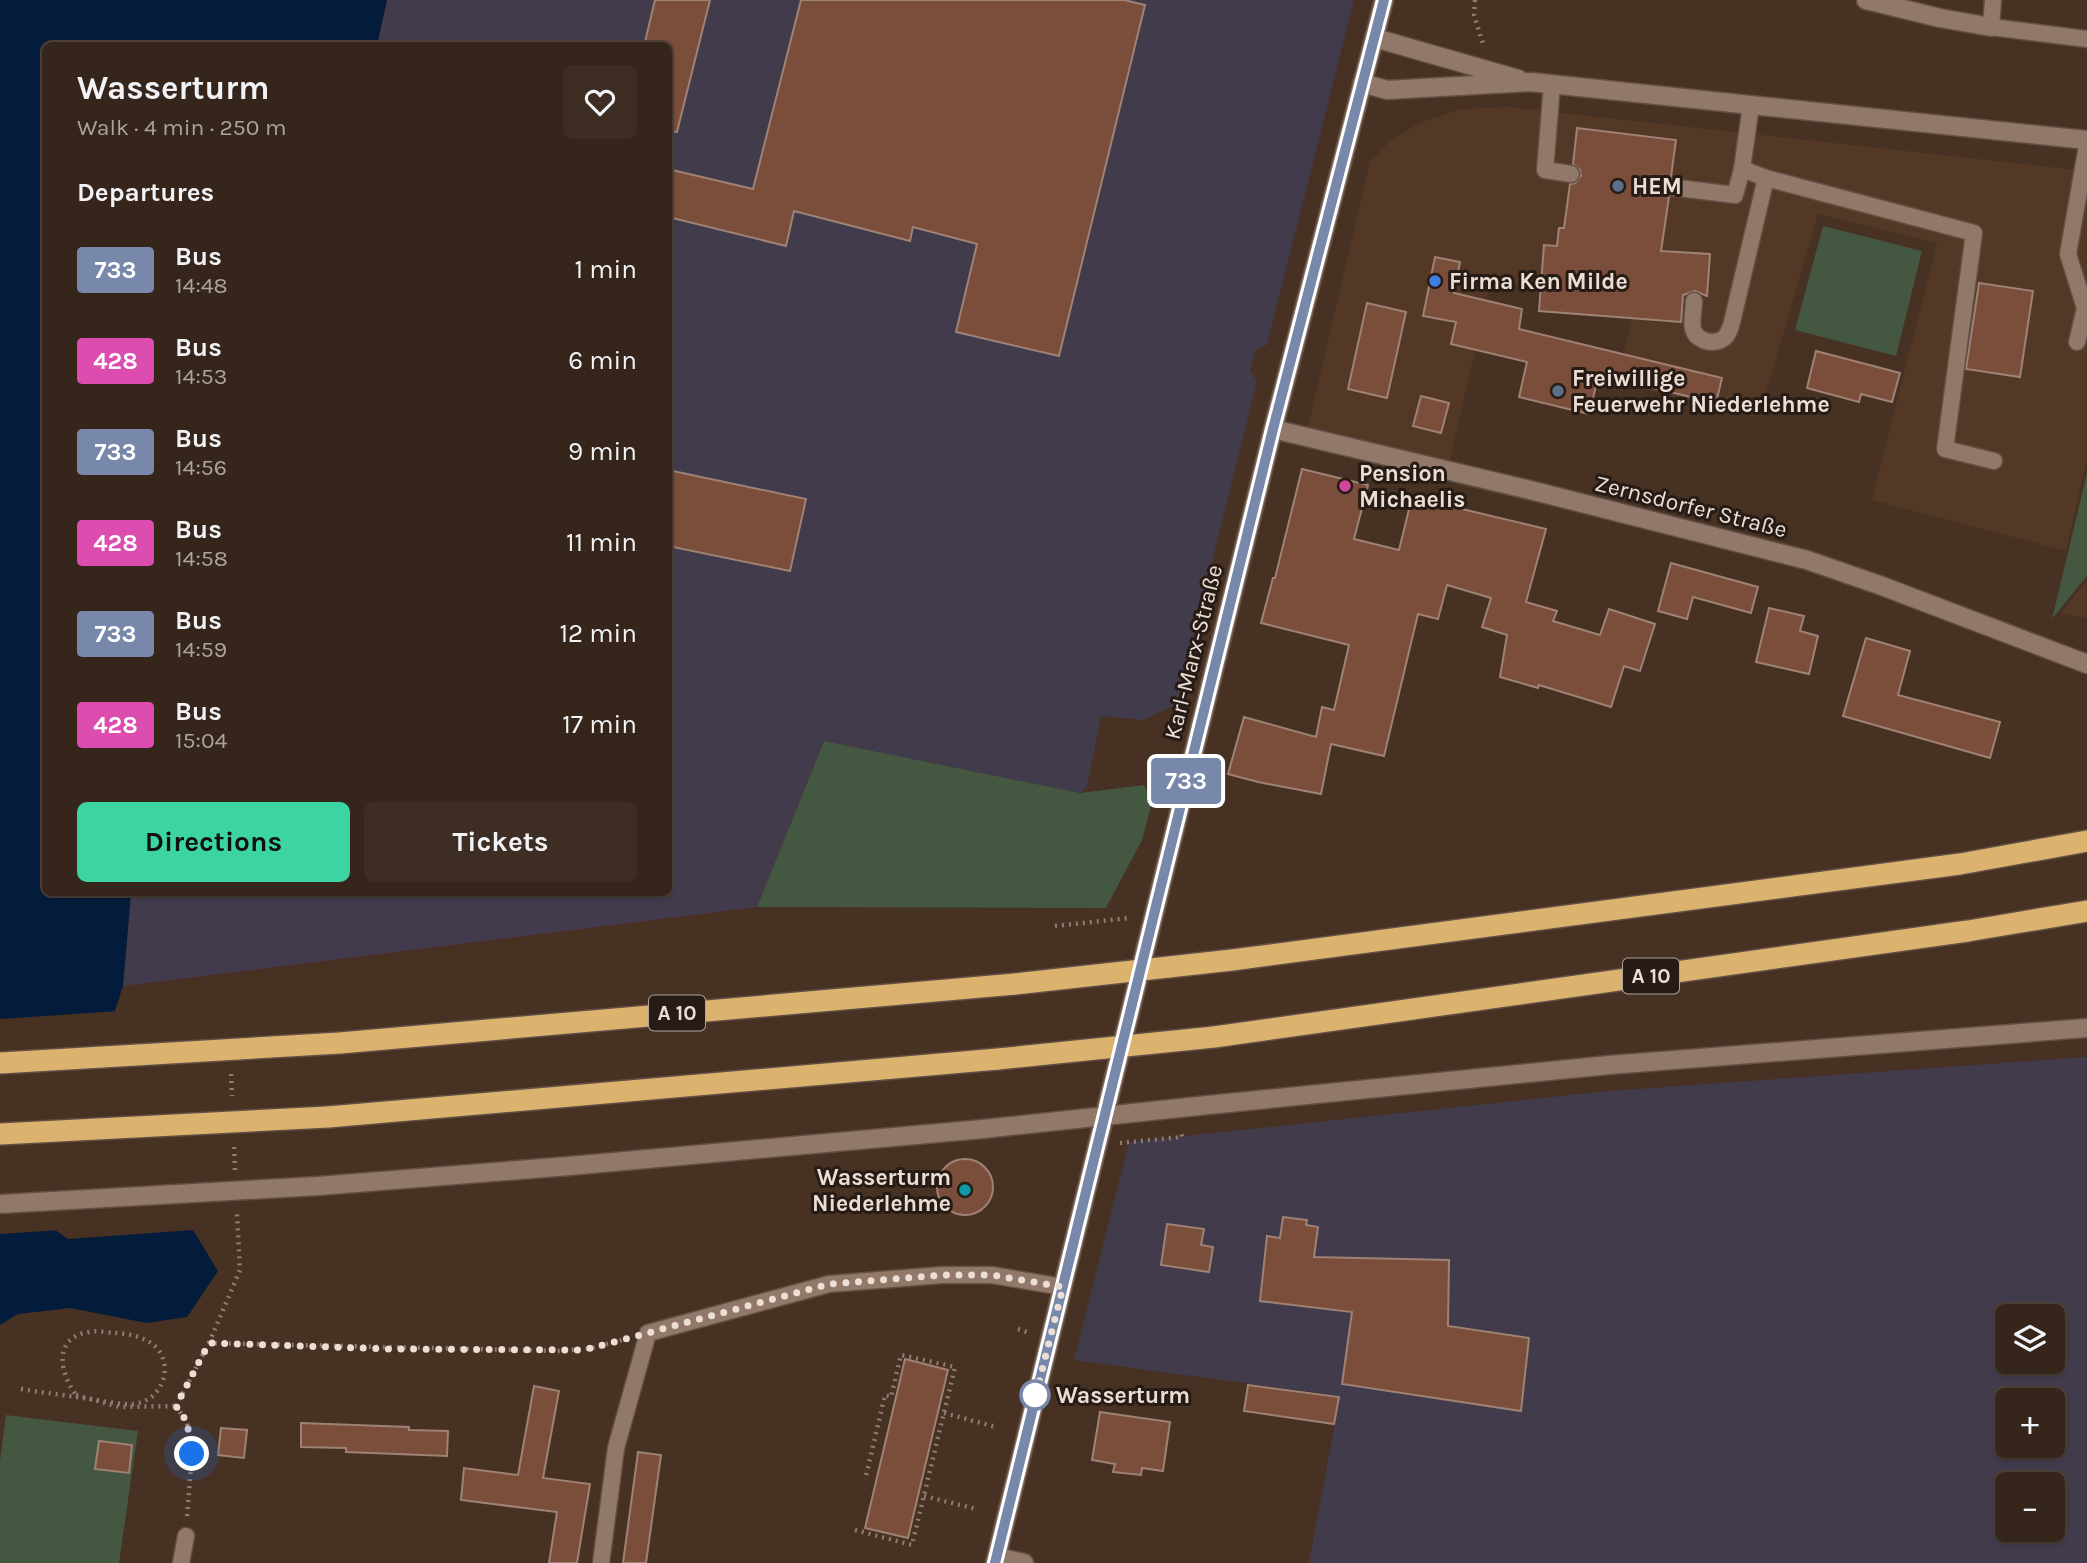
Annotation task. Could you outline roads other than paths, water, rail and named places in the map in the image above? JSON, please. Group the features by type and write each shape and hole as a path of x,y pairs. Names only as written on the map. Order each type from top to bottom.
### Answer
{"highway":[{"name":"A 10","path":"0,1063 340,1043 1015,984 1232,960 1947,866 2087,841"},
{"name":"A 10","path":"0,1134 328,1117 998,1059 1214,1037 1968,932 2087,911"}],"street":[{"name":"Karl-Marx-Straße","path":"996,1560 1273,429 1384,0"},
{"path":"1866,0 1940,18 1991,26"},
{"path":"1375,38 1531,82"},
{"path":"1362,83 1387,90 1531,82 2087,140"},
{"name":"Zernsdorfer Straße","path":"1273,429 1807,560 2087,664"},
{"path":"0,1204 318,1186 569,1166 983,1129 1609,1065 2087,1028"},
{"path":"996,1560 1024,1563"}],"lane":[{"path":"1993,0 1991,26 2087,40"},
{"path":"1552,84 1545,170 1571,174"},
{"path":"1670,187 1735,195 1742,169 1751,106"},
{"path":"2077,342 2085,308 2068,254 2087,146"},
{"path":"1742,169 1766,178 1974,233 1945,449 1994,461"},
{"path":"1694,301 1693,328 1697,336 1708,342 1720,341 1728,334 1732,322 1766,178"},
{"path":"601,1563 616,1448 648,1333 829,1284 942,1275 992,1275 1063,1287"},
{"path":"181,1563 186,1536"}],"water":[{"path":"0,0 387,0 378,42 42,42 42,896 131,896 123,986 114,1014 21,1021 3,1193 68,1239 193,1230 218,1271 187,1317 147,1323 70,1308 18,1314 0,1325"}],"place":[{"name":"HEM","path":"1618,186"},
{"name":"Firma Ken Milde","path":"1435,281"},
{"name":"Freiwillige Feuerwehr Niederlehme","path":"1558,391"},
{"name":"Pension Michaelis","path":"1345,486"},
{"name":"Wasserturm Niederlehme","path":"965,1190"},
{"name":"Wasserturm","path":"1035,1395"}]}
